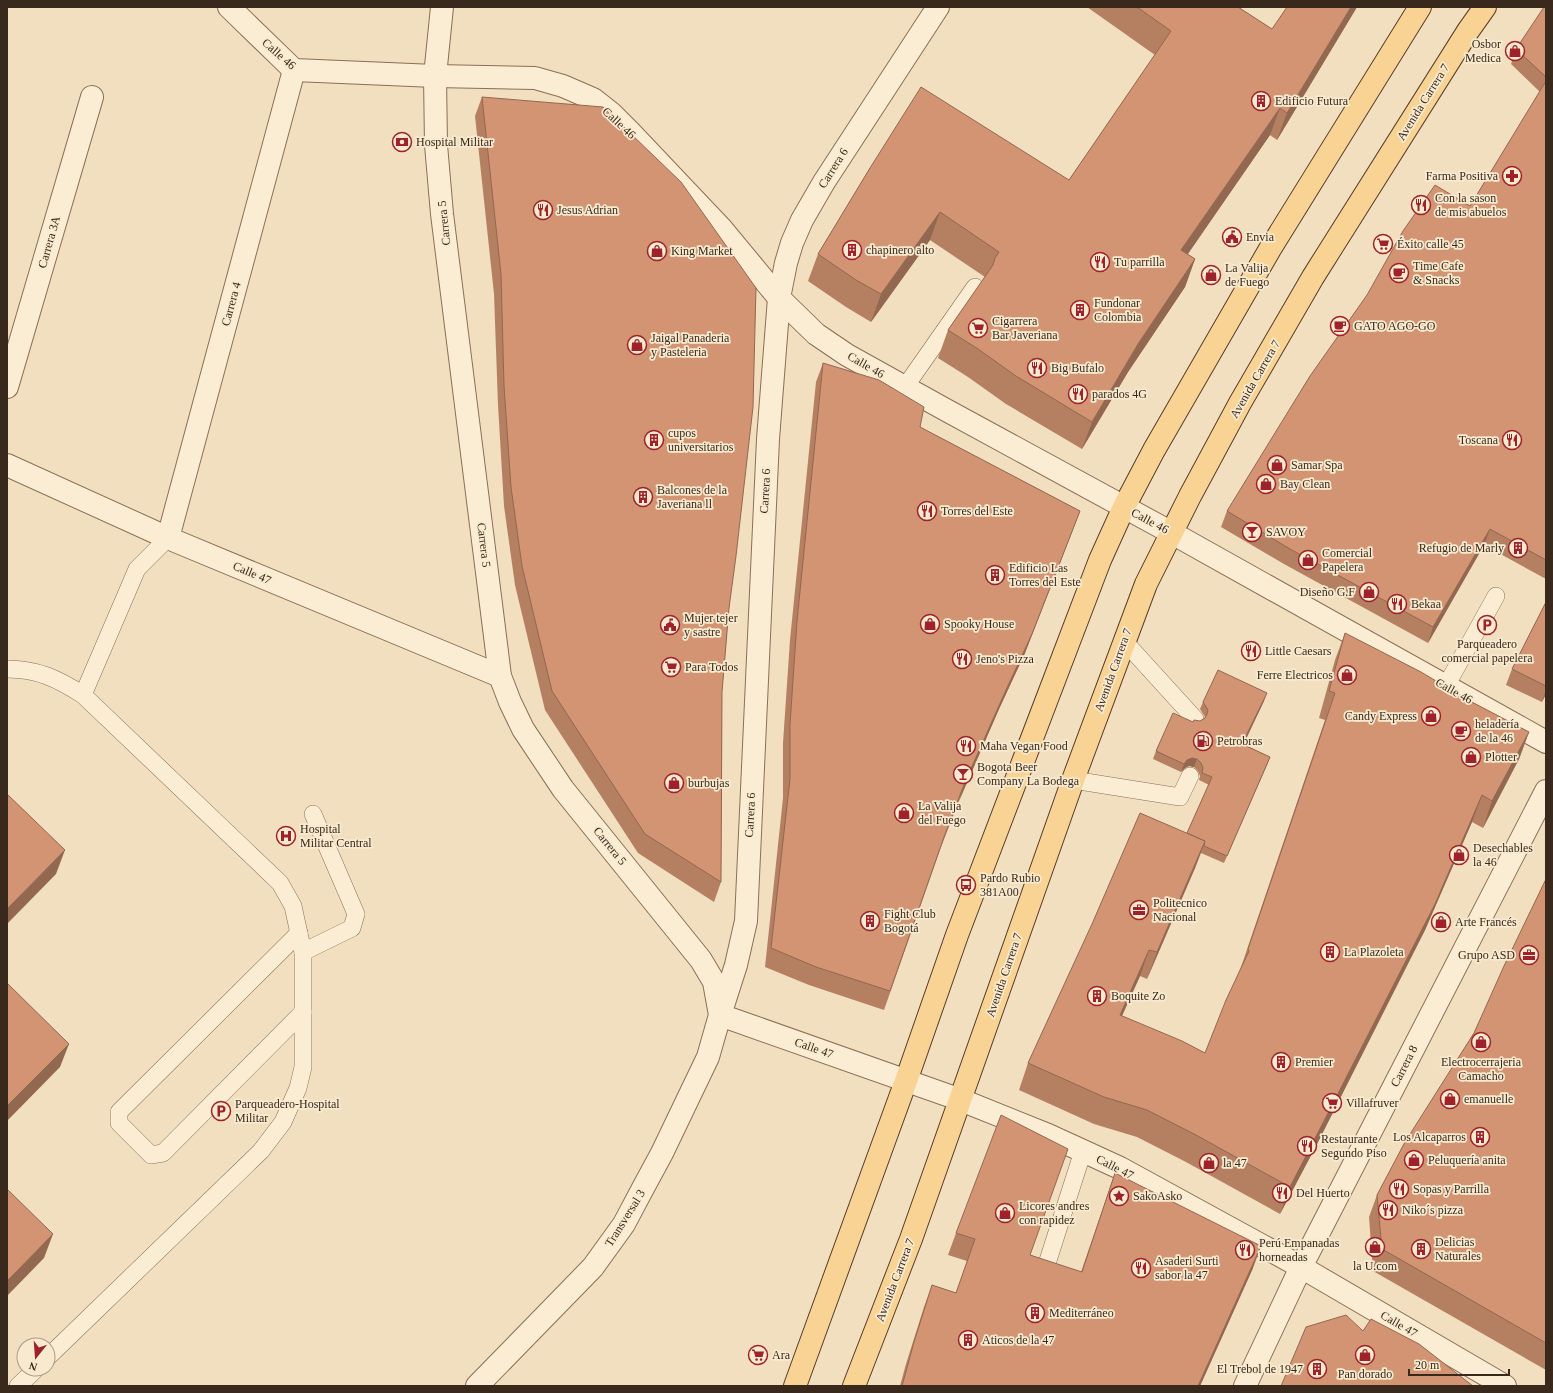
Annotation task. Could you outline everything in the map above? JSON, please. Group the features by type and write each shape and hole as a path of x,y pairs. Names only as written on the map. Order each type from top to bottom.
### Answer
{"main road":[{"path":"795,1386 906,1081 957,935 1100,560 1124,507 1154,450 1270,249 1420,7"},
{"name":"Avenida Carrera 7","path":"854,1386 911,1239 1073,780 1146,584 1240,403 1313,277 1485,7"}],"street":[{"name":"Calle 46","path":"228,7 294,70 435,76 535,78 563,86 593,99 612,114 631,133 721,228 779,298 816,334 847,355 1172,533 1546,742"},
{"name":"Carrera 5","path":"442,7 435,76 436,145 442,214 500,676 523,729 563,789 701,960 714,982 720,1015"},
{"name":"Carrera 6","path":"720,1015 736,965 746,921 768,439 779,298 786,263 792,243 802,220 824,182 938,7"},
{"name":"Carrera 4","path":"168,538 294,70"},
{"name":"Carrera 3A","path":"7,387 92,97"},
{"name":"Calle 47","path":"7,465 168,538 500,676"},
{"name":"Carrera 8","path":"1245,1386 1301,1267 1546,791"},
{"name":"Calle 47","path":"720,1015 960,1100 1048,1135 1120,1168 1301,1267 1505,1386"},
{"name":"Transversal 3","path":"477,1386 593,1267 624,1224 662,1153 704,1064 720,1015"}],"lane":[{"path":"905,387 976,287"},
{"path":"83,695 137,569 168,538"},
{"path":"1446,686 1496,596"},
{"path":"1124,641 1195,719"},
{"path":"7,668 41,673 61,681 83,695 280,883 293,906 303,952 303,1067 298,1088 283,1122 261,1151 56,1349"},
{"path":"1073,780 1180,797 1190,776"},
{"path":"303,952 352,928 356,914 313,814"},
{"path":"299,933 119,1112 119,1122 151,1155 163,1153 303,1012"},
{"path":"1044,1273 1083,1151"},
{"path":"18,1386 28,1377"}],"building":[{"path":"1137,7 1238,7 1272,29 1287,7 1351,7 1287,113 1280,108 1181,250 1195,259 1138,344 1092,422 1016,376 948,330 993,265 999,252 940,212 881,294 856,280 818,254 921,87 1069,180 1171,31"},
{"path":"1544,7 1546,7 1546,77 1516,49"},
{"path":"1546,81 1546,560 1490,529 1433,627 1290,549 1227,511 1310,376 1367,295 1403,231 1435,185 1470,206"},
{"path":"482,97 603,107 681,182 756,288 753,407 729,608 722,692 721,882 645,834 552,691 522,566 511,487 504,386 501,274"},
{"path":"823,363 879,380 924,407 920,427 1080,511 1032,634 965,782 890,991 816,967 771,948 790,779 790,724 797,621"},
{"path":"1546,602 1546,686 1512,669"},
{"path":"1345,633 1421,672 1468,700 1529,732 1492,801 1482,795 1435,904 1290,1187 1196,1135 1147,1110 1104,1097 1028,1063 1092,924 1140,813 1205,841 1157,952 1149,950 1120,1015 1182,1041 1205,1053 1226,1000 1249,951 1248,949 1335,693 1329,691"},
{"name":"Petrobras","path":"1218,670 1267,693 1242,744 1270,757 1227,856 1204,846 1205,841 1187,833 1212,777 1202,773 1203,768 1197,759 1192,758 1187,760 1184,764 1156,751 1173,713 1193,722 1194,720 1200,721 1205,718 1208,710 1203,702"},
{"path":"7,794 65,850 7,909"},
{"path":"1546,879 1546,1343 1382,1249 1377,1195 1405,1142 1474,1033"},
{"path":"7,983 69,1044 7,1106"},
{"path":"1001,1115 1068,1149 1030,1255 1082,1272 1115,1173 1261,1246 1198,1386 902,1386 932,1285 956,1293 975,1239 956,1233"},
{"path":"7,1189 53,1234 7,1281"},
{"path":"1346,1315 1363,1331 1371,1319 1419,1344 1473,1386 1281,1386 1306,1327"}],"place":[{"name":"Osbor Medica","path":"1515,51"},
{"name":"Edificio Futura","path":"1261,101"},
{"name":"Hospital Militar","path":"402,142"},
{"name":"Farma Positiva","path":"1512,176"},
{"name":"Con la sason de mis abuelos","path":"1421,205"},
{"name":"Jesus Adrian","path":"543,210"},
{"name":"Envia","path":"1232,237"},
{"name":"Éxito calle 45","path":"1383,244"},
{"name":"chapinero alto","path":"852,250"},
{"name":"King Market","path":"657,251"},
{"name":"Tu parrilla","path":"1100,262"},
{"name":"Time Cafe & Snacks","path":"1399,273"},
{"name":"La Valija de Fuego","path":"1211,275"},
{"name":"Fundonar Colombia","path":"1080,310"},
{"name":"GATO AGO-GO","path":"1340,326"},
{"name":"Cigarrera Bar Javeriana","path":"978,328"},
{"name":"Jaigal Panaderia y Pasteleria","path":"637,345"},
{"name":"Big Bufalo","path":"1037,368"},
{"name":"parados 4G","path":"1078,394"},
{"name":"cupos universitarios","path":"654,440"},
{"name":"Toscana","path":"1512,440"},
{"name":"Samar Spa","path":"1277,465"},
{"name":"Bay Clean","path":"1266,484"},
{"name":"Balcones de la Javeriana ll","path":"643,497"},
{"name":"Torres del Este","path":"927,511"},
{"name":"SAVOY","path":"1252,532"},
{"name":"Refugio de Marly","path":"1518,548"},
{"name":"Comercial Papelera","path":"1308,560"},
{"name":"Edificio Las Torres del Este","path":"995,575"},
{"name":"Diseño G.F","path":"1369,592"},
{"name":"Bekaa","path":"1397,604"},
{"name":"Spooky House","path":"930,624"},
{"name":"Mujer tejer y sastre","path":"670,625"},
{"name":"Parqueadero comercial papelera","path":"1487,625"},
{"name":"Little Caesars","path":"1251,651"},
{"name":"Jeno's Pizza","path":"962,659"},
{"name":"Para Todos","path":"671,667"},
{"name":"Ferre Electricos","path":"1347,675"},
{"name":"Candy Express","path":"1431,716"},
{"name":"heladería de la 46","path":"1461,731"},
{"name":"Petrobras","path":"1203,741"},
{"name":"Maha Vegan Food","path":"966,746"},
{"name":"Plotter","path":"1471,757"},
{"name":"Bogota Beer Company La Bodega","path":"963,774"},
{"name":"burbujas","path":"674,783"},
{"name":"La Valija del Fuego","path":"904,813"},
{"name":"Hospital Militar Central","path":"286,836"},
{"name":"Desechables la 46","path":"1459,855"},
{"name":"Pardo Rubio 381A00","path":"966,885"},
{"name":"Politecnico Nacional","path":"1139,910"},
{"name":"Fight Club Bogotá","path":"870,921"},
{"name":"Arte Francés","path":"1441,922"},
{"name":"La Plazoleta","path":"1330,952"},
{"name":"Grupo ASD","path":"1529,955"},
{"name":"Boquite Zo","path":"1097,996"},
{"name":"Electrocerrajeria Camacho","path":"1481,1042"},
{"name":"Premier","path":"1281,1062"},
{"name":"emanuelle","path":"1450,1099"},
{"name":"Villafruver","path":"1332,1103"},
{"name":"Parqueadero-Hospital Militar","path":"221,1111"},
{"name":"Los Alcaparros","path":"1480,1137"},
{"name":"Restaurante Segundo Piso","path":"1307,1146"},
{"name":"Peluquería anita","path":"1414,1160"},
{"name":"la 47","path":"1209,1163"},
{"name":"Sopas y Parrilla","path":"1399,1189"},
{"name":"Del Huerto","path":"1282,1193"},
{"name":"SakoAsko","path":"1119,1196"},
{"name":"Niko´s pizza","path":"1388,1210"},
{"name":"Licores andres con rapidez","path":"1005,1213"},
{"name":"la U.com","path":"1375,1247"},
{"name":"Delicias Naturales","path":"1421,1249"},
{"name":"Perú Empanadas horneadas","path":"1245,1250"},
{"name":"Asaderi Surti sabor la 47","path":"1141,1268"},
{"name":"Mediterráneo","path":"1035,1313"},
{"name":"Aticos de la 47","path":"968,1340"},
{"name":"Ara","path":"758,1355"},
{"name":"Pan dorado","path":"1365,1355"},
{"name":"El Trebol de 1947","path":"1317,1369"}]}
